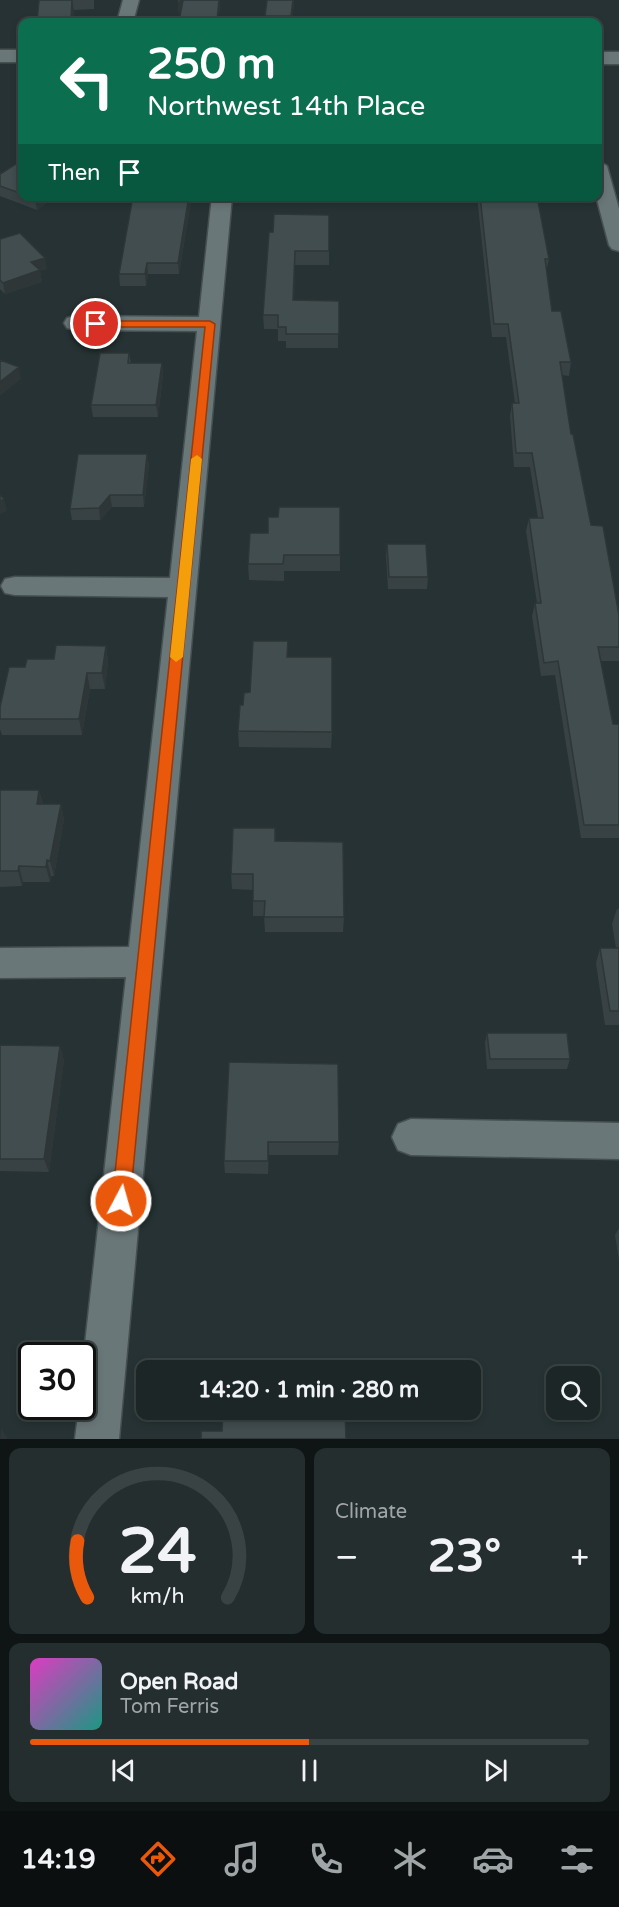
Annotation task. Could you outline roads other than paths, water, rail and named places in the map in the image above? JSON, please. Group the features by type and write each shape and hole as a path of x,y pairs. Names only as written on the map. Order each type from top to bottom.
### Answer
{"street":[{"path":"126,18 131,0"},
{"path":"0,56 18,56"},
{"path":"602,58 619,58"},
{"path":"602,184 619,245"},
{"path":"97,1439 222,201"},
{"path":"75,324 210,324"},
{"path":"15,586 184,588"},
{"path":"0,963 145,962"},
{"path":"411,1137 619,1141"}]}
